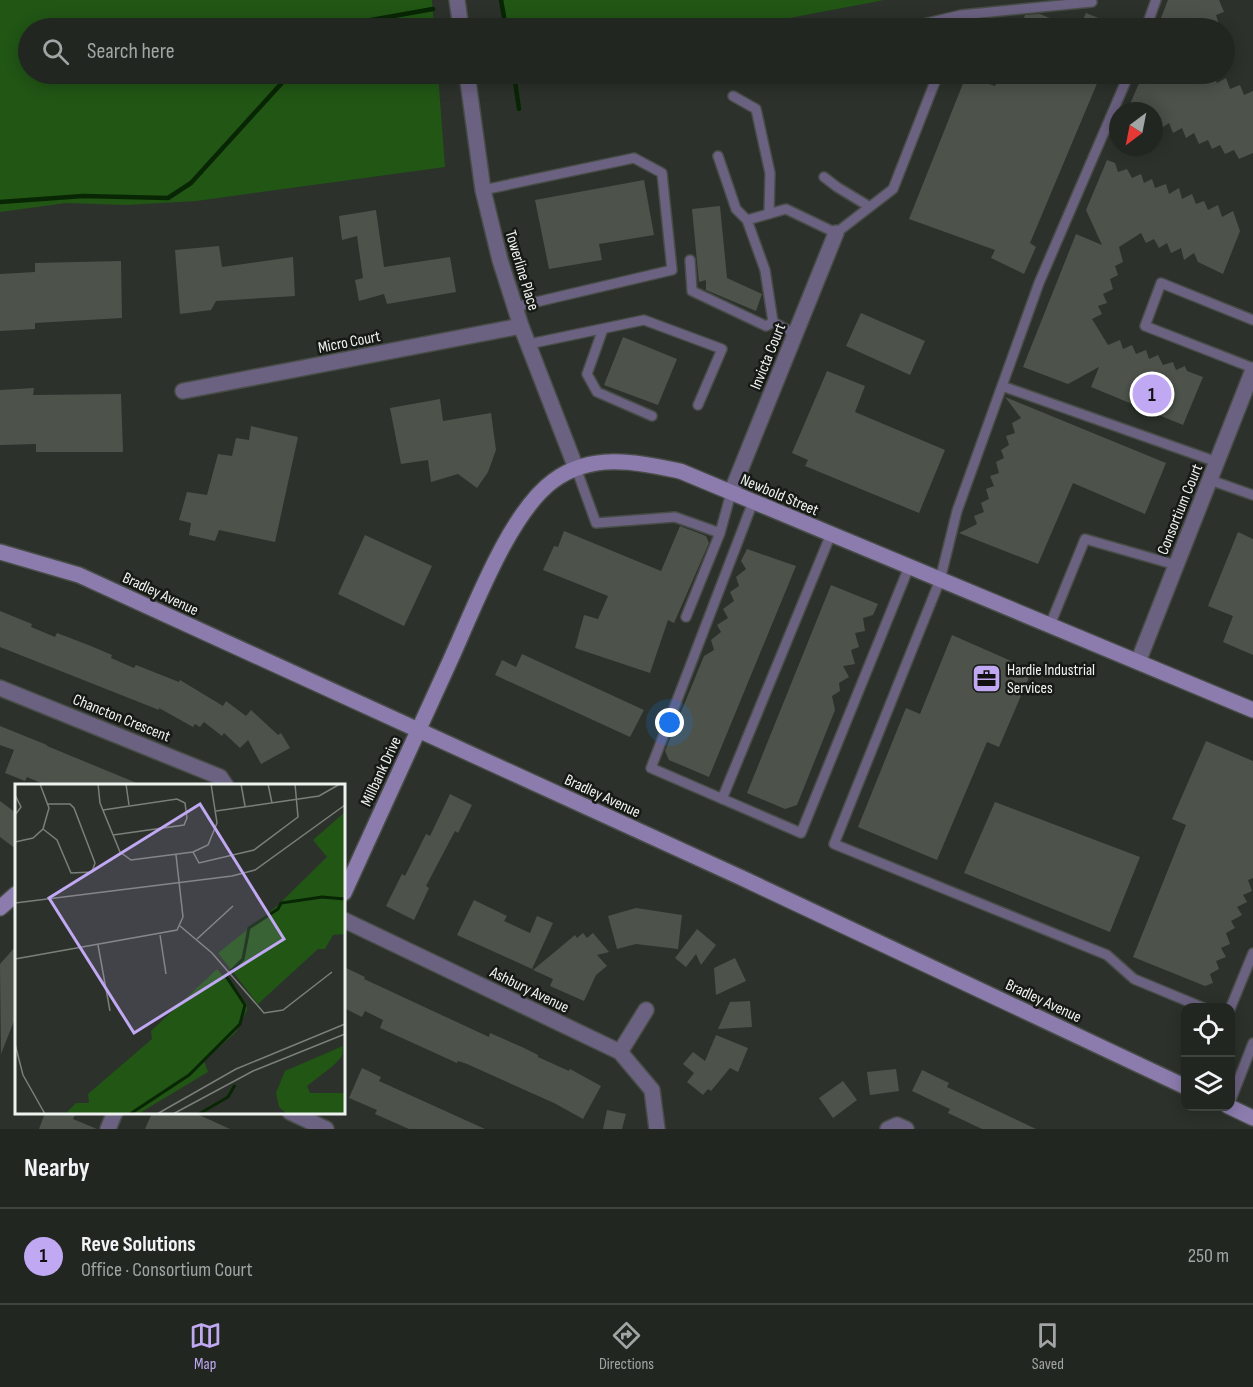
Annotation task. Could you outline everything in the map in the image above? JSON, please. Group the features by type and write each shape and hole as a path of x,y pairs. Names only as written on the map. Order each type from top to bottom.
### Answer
{"main road":[{"name":"Newbold Street","path":"418,730 498,556 522,515 533,500 553,481 576,468 606,461 634,462 680,471 1253,710"},
{"name":"Bradley Avenue","path":"0,552 79,575 742,878 1181,1085"},
{"name":"Millbank Drive","path":"345,891 418,730"},
{"path":"0,908 15,895"},
{"path":"1235,1110 1253,1118"}],"street":[{"path":"457,0 460,18"},
{"name":"Towerline Place","path":"468,84 483,189 500,260 515,307 576,468"},
{"name":"Invicta Court","path":"731,493 836,233"},
{"name":"Micro Court","path":"183,391 522,326"},
{"name":"Consortium Court","path":"1138,662 1253,369"},
{"name":"Chancton Crescent","path":"0,688 220,777 225,784"},
{"name":"Ashbury Avenue","path":"345,920 620,1052 652,1090 657,1129"},
{"path":"620,1052 646,1010"},
{"path":"108,1129 115,1114"},
{"path":"292,1114 326,1129"},
{"path":"888,1129 897,1125 906,1129"}],"lane":[{"path":"1150,18 1156,0"},
{"path":"948,18 1092,2"},
{"path":"747,220 786,209 836,233 893,189 934,84"},
{"path":"1125,84 1039,283 957,511 940,580 834,844 1107,955 1134,979 1192,1003"},
{"path":"733,96 756,109 770,173 769,214"},
{"path":"718,156 736,209 747,220 765,270 773,322"},
{"path":"483,189 634,158 662,173 672,270 515,307"},
{"path":"824,177 837,188 870,207"},
{"path":"690,260 692,291 766,326 773,322"},
{"path":"1253,320 1161,283 1146,326 1253,369"},
{"path":"530,344 644,321 722,349 698,405"},
{"path":"773,322 795,334"},
{"path":"603,329 586,374 597,392 652,416"},
{"path":"1002,386 1217,462"},
{"path":"576,468 596,523 675,517 720,533"},
{"path":"1210,480 1253,495"},
{"path":"686,617 720,533 731,493"},
{"path":"753,502 651,768 801,833 909,567"},
{"path":"722,800 831,534"},
{"path":"1050,625 1085,539 1176,565"},
{"path":"1233,1003 1253,953"},
{"path":"1235,1089 1253,1043"}],"green space":[{"path":"0,0 432,0 433,18 18,18 18,84 439,84 445,167 196,201 126,205 66,203 0,212"},
{"path":"502,0 884,0 790,18 505,18"}],"building":[{"path":"1168,0 1219,0 1224,12 1216,15 1217,18 1161,18"},
{"path":"1086,13 1098,18 1084,18"},
{"path":"1040,14 1050,18 1024,18 1025,15"},
{"path":"963,84 995,86 996,84 1097,84 1030,243 1036,247 1024,274 991,258 995,250 909,219"},
{"path":"1139,84 1228,84 1230,89 1240,85 1244,95 1253,91 1253,153 1239,159 1234,150 1225,154 1220,145 1212,149 1208,140 1199,144 1194,133 1186,138 1182,128 1173,133 1169,123 1163,127 1163,102 1131,102"},
{"path":"1107,160 1115,163 1118,172 1127,169 1132,178 1141,174 1144,183 1152,179 1155,188 1166,184 1169,194 1179,188 1182,199 1192,194 1196,204 1204,201 1208,210 1218,205 1222,217 1233,211 1240,231 1223,274 1198,262 1194,253 1184,260 1181,248 1171,253 1167,243 1159,248 1154,239 1146,243 1141,233 1119,247 1123,262 1115,266 1118,275 1110,279 1113,289 1103,294 1107,303 1098,306 1102,314 1092,319 1108,345 1120,340 1123,349 1132,345 1136,354 1146,350 1149,359 1158,355 1163,365 1173,362 1176,370 1185,366 1187,371 1203,377 1183,425 1091,387 1099,367 1068,384 1023,367 1076,234 1102,245 1086,210"},
{"path":"644,180 654,235 599,244 602,260 549,269 535,200"},
{"path":"720,206 727,278 762,294 756,311 706,290 706,280 699,282 692,209"},
{"path":"376,210 384,267 450,257 456,292 387,304 384,294 359,301 355,280 363,278 357,236 342,240 339,216"},
{"path":"219,246 222,267 293,257 295,296 216,301 211,310 180,314 175,250"},
{"path":"121,261 122,318 35,323 35,329 0,331 0,274 35,272 35,263"},
{"path":"861,313 925,341 910,375 846,346"},
{"path":"623,337 677,359 658,405 604,385"},
{"path":"827,371 865,386 855,412 945,450 919,513 805,466 808,460 792,453"},
{"path":"34,388 33,395 121,394 123,452 36,452 36,444 0,445 0,390"},
{"path":"1005,397 1166,463 1145,514 1073,483 1038,564 959,533 977,524 974,516 984,512 981,503 989,499 986,489 994,486 990,476 999,473 996,462 1004,458 1001,450 1009,445 1006,436 1015,433 1012,423 1021,418"},
{"path":"440,399 443,421 491,413 496,450 488,472 477,488 458,474 431,482 428,460 401,464 390,408"},
{"path":"251,426 298,437 275,542 219,530 215,541 189,535 191,523 179,520 187,492 207,495 218,454 232,456 236,438 249,440"},
{"path":"680,526 706,536 709,543 674,623 668,620 650,673 575,648 584,615 598,619 608,596 543,570 554,546 558,547 564,531 661,571"},
{"path":"1238,532 1253,539 1253,655 1223,642 1233,616 1208,606"},
{"path":"365,535 432,566 404,626 338,594"},
{"path":"747,549 796,566 709,777 669,760 665,751 704,656 714,650 711,640 721,632 717,625 728,618 723,609 734,601 730,592 739,586 736,577 746,569 741,561"},
{"path":"831,585 878,604 873,615 863,618 865,631 855,633 859,647 851,650 855,664 843,666 849,677 839,683 840,691 832,696 835,710 797,805 785,809 747,793"},
{"path":"0,611 32,624 31,627 55,637 57,633 91,646 134,668 136,665 179,682 180,680 223,706 226,701 246,716 251,710 278,735 281,733 290,748 261,764 248,740 240,748 224,733 222,736 204,722 200,727 195,724 193,727 159,708 159,710 0,647"},
{"path":"952,635 1032,670 999,747 987,742 937,860 858,827 906,708 920,714"},
{"path":"522,654 644,710 630,737 495,675 502,660 516,667"},
{"path":"0,726 139,784 43,784 27,777 25,781 5,773 14,750 0,745"},
{"path":"1206,741 1253,761 1253,878 1248,880 1252,891 1243,895 1247,902 1237,907 1242,915 1231,921 1235,928 1226,933 1230,944 1221,948 1226,957 1216,961 1219,969 1210,974 1213,983 1205,986 1133,957 1186,825 1172,819"},
{"path":"450,794 472,805 458,833 455,831 426,886 429,888 414,920 386,906 402,874 405,876 426,834 430,836"},
{"path":"0,801 15,812 15,848 0,837"},
{"path":"995,802 1140,857 1110,932 964,873"},
{"path":"474,900 507,916 504,921 530,933 537,916 553,923 532,969 457,935"},
{"path":"636,908 682,915 678,949 636,944 617,949 608,916"},
{"path":"697,929 716,945 701,965 696,954 686,967 675,958"},
{"path":"583,933 587,938 593,933 609,952 597,955 607,966 596,975 584,1001 550,986 553,979 533,970 575,935 577,938"},
{"path":"15,947 15,1019 1,1054 0,964"},
{"path":"735,958 746,981 716,995 714,968"},
{"path":"345,967 365,977 364,979 489,1037 490,1033 569,1071 570,1069 601,1086 583,1119 554,1103 467,1064 458,1061 457,1063 380,1028 383,1020 365,1011 362,1017 345,1008"},
{"path":"750,1001 752,1027 718,1029 730,1002"},
{"path":"716,1035 748,1048 738,1072 730,1068 711,1091 708,1089 703,1095 687,1082 694,1073 683,1064 693,1052 705,1061"},
{"path":"362,1068 381,1077 379,1081 485,1129 409,1129 375,1114 377,1110 349,1098"},
{"path":"896,1069 899,1091 870,1095 867,1072"},
{"path":"922,1070 949,1083 947,1087 1036,1129 982,1129 948,1113 950,1109 912,1091"},
{"path":"843,1081 857,1100 833,1118 819,1098"},
{"path":"607,1110 626,1114 622,1129 603,1129"},
{"path":"45,1114 76,1114 73,1119 97,1129 39,1129"},
{"path":"152,1114 197,1114 230,1129 145,1129"}],"waterway":[{"path":"501,0 504,18"},
{"path":"382,18 433,9"},
{"path":"0,202 83,196 168,198 191,183 281,84"},
{"path":"515,84 519,109"}],"place":[{"name":"Reve Solutions","path":"1152,394"},
{"name":"Hardie Industrial Services","path":"986,678"}]}
